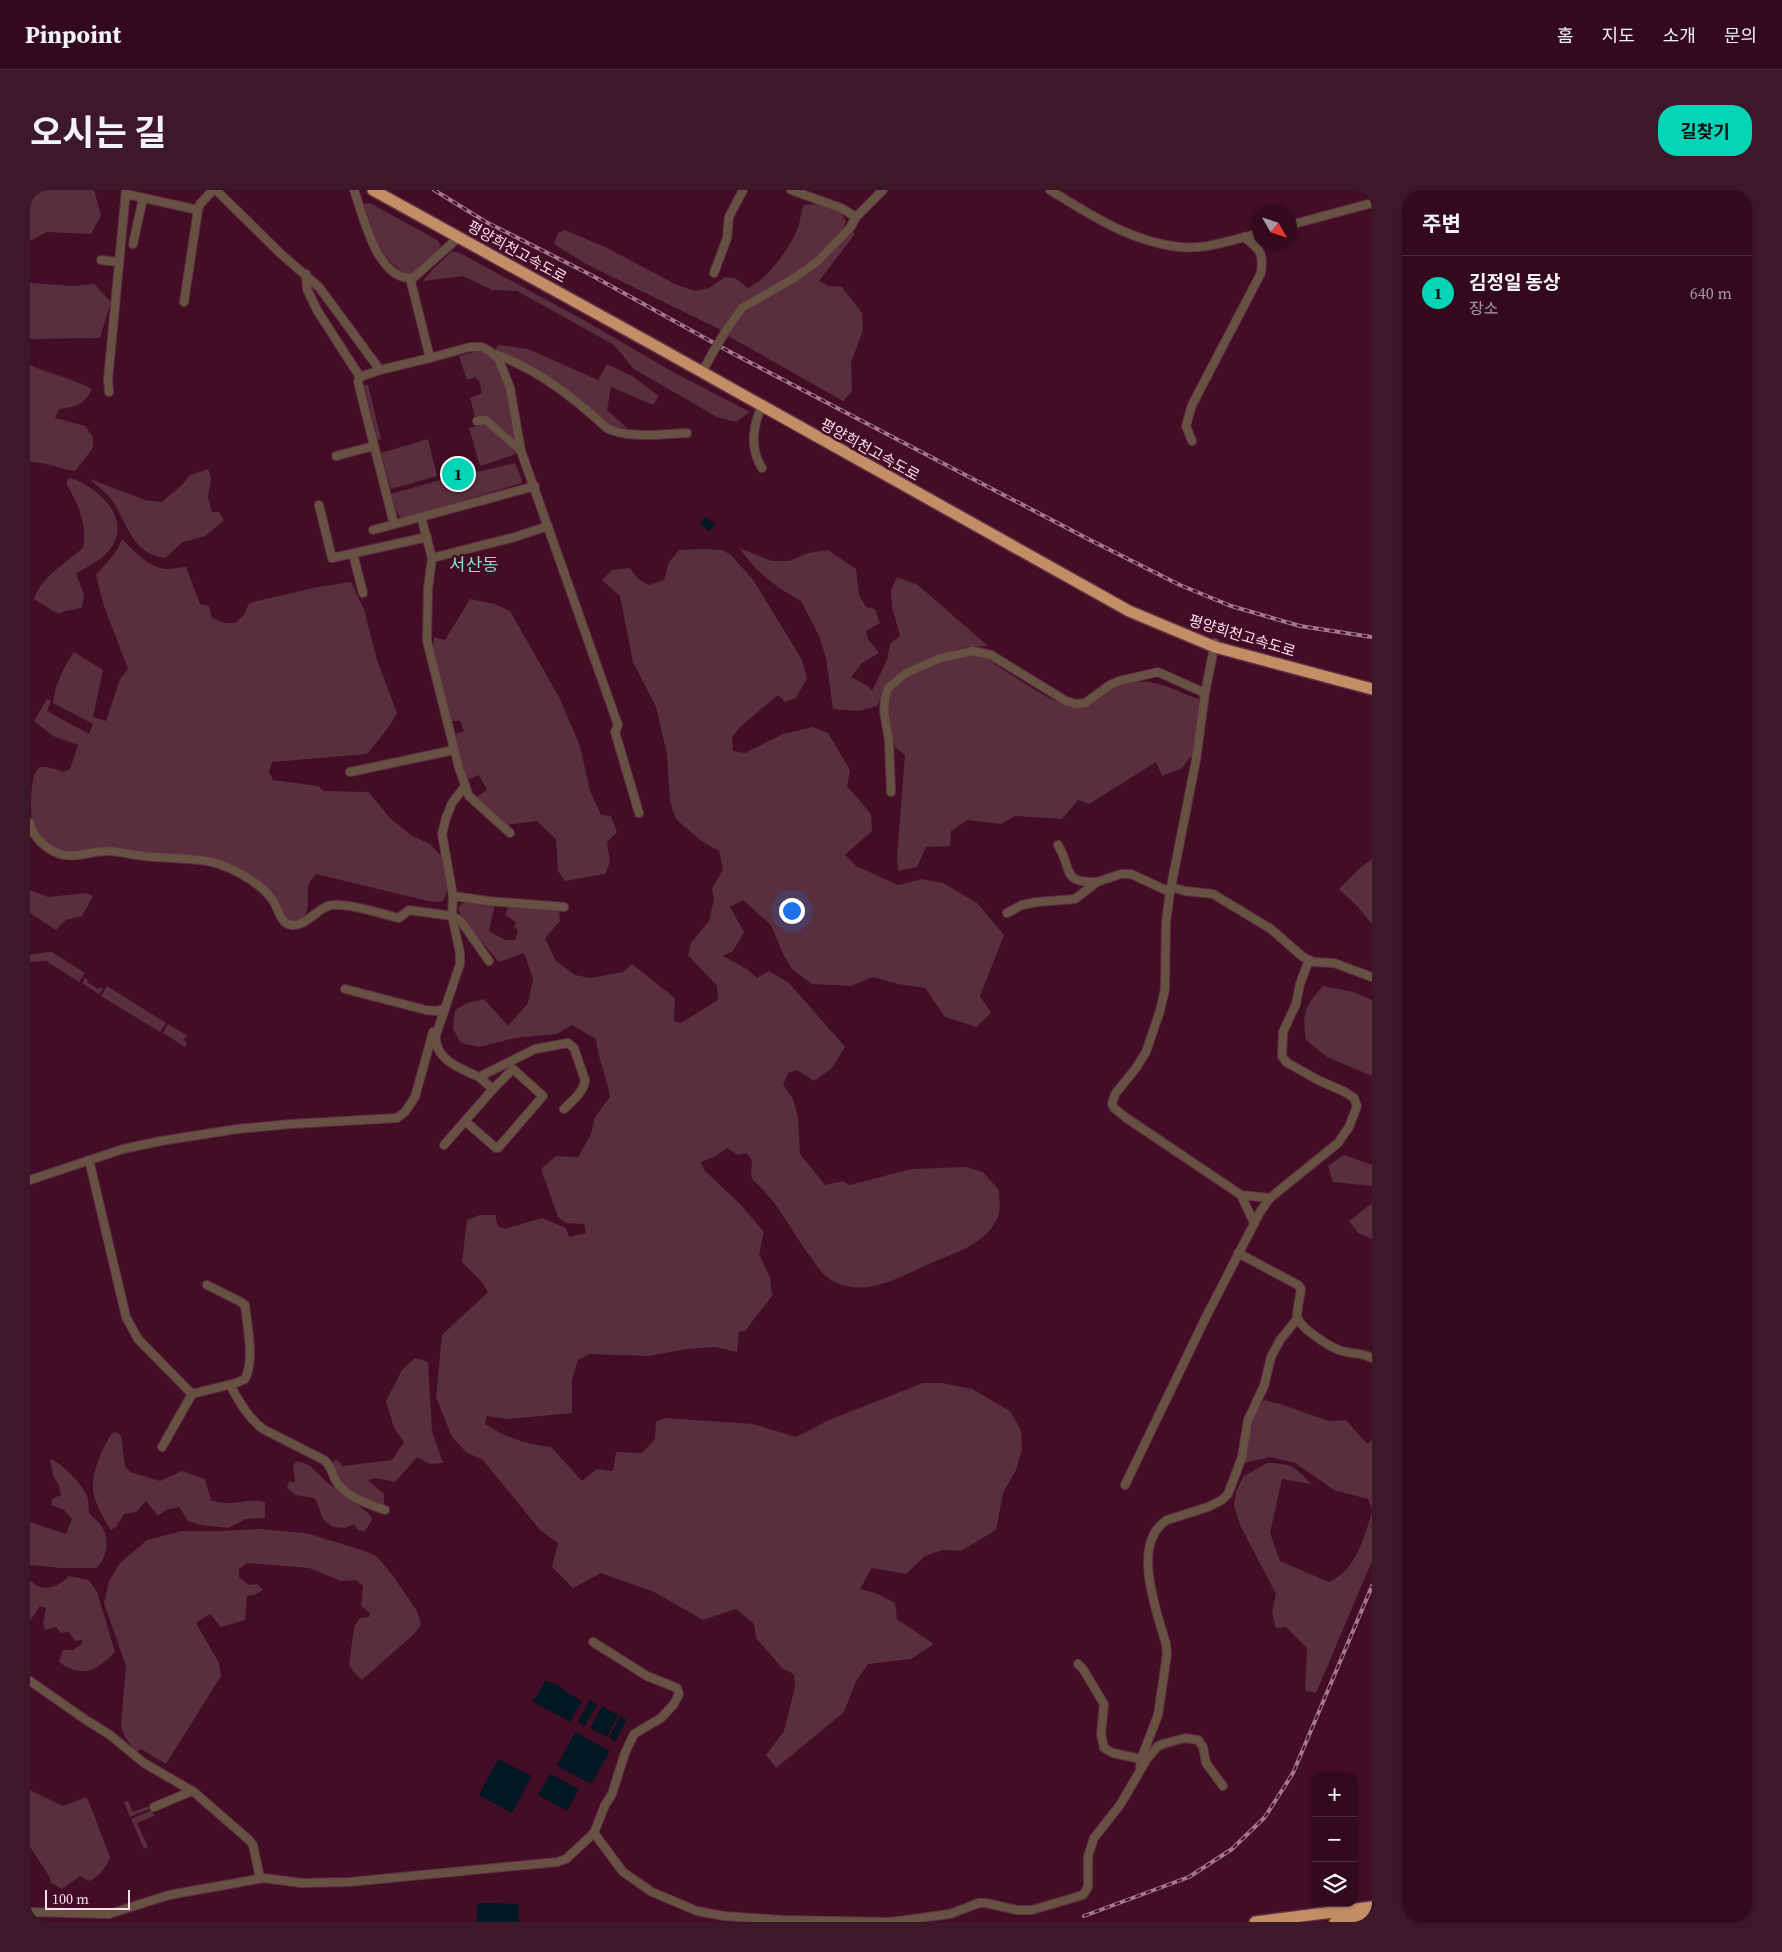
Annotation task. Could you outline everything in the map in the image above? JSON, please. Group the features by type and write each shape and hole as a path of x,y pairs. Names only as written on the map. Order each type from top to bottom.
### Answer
{"highway":[{"name":"평양희천고속도로","path":"373,190 703,371 1105,596 1215,645 1372,688"},
{"name":"평양희천고속도로","path":"387,190 571,292 703,371"},
{"path":"1255,1922 1372,1907"},
{"path":"1335,1922 1372,1918"}],"street":[{"path":"184,302 198,210 200,204 215,190 281,254 319,287 380,370"},
{"path":"354,190 366,226 382,260 399,276 410,278 428,266 460,238"},
{"path":"714,272 726,238 729,217 743,190"},
{"path":"791,190 841,208 856,217"},
{"path":"703,371 725,332 742,308 818,262 850,228 856,217 883,190"},
{"path":"1050,190 1121,231 1181,248 1200,247 1252,235"},
{"path":"109,392 108,380 118,262 126,192 143,198 198,210"},
{"path":"133,244 143,198"},
{"path":"1297,223 1370,205"},
{"path":"1192,441 1186,426 1192,405 1261,274 1262,253 1244,237"},
{"path":"101,260 118,262"},
{"path":"306,274 307,289 317,310 360,378 358,382 394,524"},
{"path":"410,278 430,358"},
{"path":"360,378 380,370 470,347 482,347 558,386 607,428 614,431 628,434 687,434"},
{"path":"491,352 499,360 510,388 521,451 535,486 618,725 615,732 639,813"},
{"path":"762,468 754,453 754,427 763,405"},
{"path":"477,421 486,420 521,451"},
{"path":"336,456 374,446"},
{"path":"373,530 535,486"},
{"path":"319,505 332,558 426,537"},
{"path":"422,517 432,558 428,589 426,642 454,750 469,796 510,833"},
{"path":"432,558 515,537 548,526"},
{"path":"353,554 363,593"},
{"path":"1215,645 1166,922 1165,989 1160,1011 1146,1052 1115,1094 1112,1104 1124,1117 1241,1195 1270,1198"},
{"path":"891,792 889,741 884,710 888,688 906,673 941,658 972,651 991,655 1066,701 1076,704 1085,703 1110,684 1158,672 1205,693"},
{"path":"350,772 454,750"},
{"path":"30,1180 123,1148 237,1129 397,1118 405,1112 415,1097 442,1010 460,964 460,953 452,916 453,896 442,834 452,804 465,786"},
{"path":"30,823 31,829 40,842 67,856 110,851 141,856 202,860 236,872 251,879 266,892 276,905 282,920 289,925 301,923 318,911 334,905 399,918 409,910 452,916 463,924 489,961"},
{"path":"1058,845 1071,876 1075,880 1097,882 1122,874 1132,874 1171,890 1214,894 1271,930 1309,960 1313,962 1334,963 1372,977"},
{"path":"1007,913 1022,905 1075,899 1097,882"},
{"path":"453,896 488,901 564,907"},
{"path":"1125,1485 1254,1223 1270,1198 1338,1143 1350,1127 1357,1106 1354,1098 1286,1062 1282,1056 1283,1032 1296,1004 1300,984 1309,960"},
{"path":"345,989 426,1010 442,1010"},
{"path":"442,1010 435,1042 438,1050 448,1061 478,1077 493,1089"},
{"path":"478,1077 535,1049 568,1043 574,1048 585,1080 579,1093 564,1109"},
{"path":"444,1145 465,1121 493,1089 513,1069 543,1096 498,1148 465,1121"},
{"path":"89,1160 126,1317 138,1339 192,1394"},
{"path":"1241,1195 1254,1223"},
{"path":"1139,1772 1141,1759 1158,1715 1167,1654 1148,1572 1153,1533 1156,1528 1167,1520 1208,1506 1222,1500 1228,1494 1242,1457 1248,1420 1264,1386 1271,1358 1280,1340 1298,1318 1300,1289 1298,1285 1238,1253"},
{"path":"162,1447 192,1394 230,1385 244,1378 248,1373 249,1359 245,1305 207,1286"},
{"path":"1298,1318 1304,1327 1333,1347 1372,1358"},
{"path":"230,1385 243,1407 256,1423 272,1434 324,1460 329,1464 337,1482 347,1492 364,1502 385,1510"},
{"path":"30,1912 109,1914 169,1895 260,1878 301,1883 349,1882 557,1862 566,1859 594,1833 605,1805 612,1794 630,1740 634,1734 661,1718 674,1704 679,1691 673,1685 641,1673 593,1642"},
{"path":"1078,1664 1083,1668 1104,1704 1101,1734 1104,1748 1112,1753 1141,1759"},
{"path":"30,1680 110,1735 144,1763 192,1791 249,1840 253,1845 260,1878"},
{"path":"594,1833 623,1872 652,1892 696,1911 724,1916 782,1920 891,1922 950,1914 979,1903 1017,1910 1032,1910 1083,1895 1086,1892 1089,1878 1088,1856 1094,1838 1120,1805 1139,1772 1158,1746 1185,1738 1193,1738 1201,1742 1206,1764 1223,1786"},
{"path":"154,1807 192,1791"}],"shaded area":[{"path":"30,190 94,190 101,215 91,234 47,232 30,241"},
{"path":"370,203 437,240 441,245 427,262 410,275 400,270 385,255 374,235 364,204"},
{"path":"824,204 841,213 846,221 844,227 816,259 737,310 721,330 586,264 554,244 558,233 565,230 605,247 677,285 695,291 709,288 725,277 735,278 748,288 763,278 783,254 798,228 804,205"},
{"path":"851,231 855,234 819,281 828,286 842,287 862,313 863,330 851,363 852,391 843,401 728,336 742,315 820,266"},
{"path":"451,252 458,252 589,323 673,372 750,412 736,422 717,417 634,369 614,345 517,291 492,290 463,276 423,281"},
{"path":"30,283 73,286 94,284 111,302 100,338 30,339"},
{"path":"498,345 528,349 598,380 607,364 632,376 659,396 653,405 611,387 607,410 627,428 610,427 564,388 535,369 496,349"},
{"path":"478,351 488,356 496,364 502,375 509,400 514,441 485,415 475,417 470,398 482,393 479,380 476,377 467,380 459,356"},
{"path":"30,365 92,389 83,402 59,409 55,418 85,426 93,437 93,448 75,471 30,462"},
{"path":"364,385 368,385 381,439 378,440"},
{"path":"486,424 516,454 480,466 469,428"},
{"path":"428,439 437,476 391,489 381,453"},
{"path":"515,463 522,483 402,518 397,513 391,494 447,478 449,485 474,479 473,473"},
{"path":"208,469 211,478 208,497 212,512 219,512 224,520 205,536 183,542 165,558 154,555 138,544 111,499 90,479 145,500 162,502 184,483 190,475"},
{"path":"70,478 90,488 108,504 114,513 117,523 117,534 113,545 105,555 76,574 84,594 82,607 58,614 34,599 43,583 83,548 83,523 75,500 67,485 67,481"},
{"path":"122,539 142,558 159,568 186,567 200,604 209,606 212,618 224,623 235,623 244,615 249,603 318,587 351,582 364,609 377,660 397,713 388,728 367,754 272,762 269,771 273,780 318,786 324,791 368,792 391,819 412,836 430,844 443,858 447,891 443,901 432,902 316,874 309,884 307,912 300,919 293,922 266,887 251,876 236,869 154,853 122,849 64,851 55,848 43,838 32,820 31,799 37,769 41,767 63,772 70,769 78,745 53,736 34,721 47,699 51,701 47,711 89,734 93,724 53,703 60,676 74,652 103,670 93,717 106,721 120,679 128,669 104,606 96,575 114,554"},
{"path":"739,548 772,561 789,561 808,553 828,550 856,569 859,595 866,607 875,609 880,623 866,631 868,639 879,653 862,663 851,677 868,686 872,691 887,660 890,644 900,636 892,607 891,590 897,577 918,585 988,646 965,647 936,655 909,669 886,685 877,706 859,711 833,709 826,658 819,636 801,601 779,588 757,570"},
{"path":"679,550 722,550 731,555 754,581 802,660 807,678 796,698 785,702 778,695 739,728 732,738 733,751 745,753 783,734 813,727 828,733 850,770 847,786 871,814 872,831 845,855 856,866 898,885 922,879 943,883 977,903 1004,935 980,996 991,1013 976,1027 945,1017 925,988 898,984 873,977 851,986 812,984 792,969 783,954 771,925 743,900 730,907 744,932 733,951 723,956 747,969 757,978 769,971 789,983 845,1047 832,1068 814,1081 797,1070 788,1073 783,1085 793,1099 798,1117 800,1154 825,1185 843,1181 850,1185 911,1169 966,1167 983,1172 999,1190 1000,1207 998,1217 986,1234 960,1251 880,1284 867,1287 841,1285 828,1278 822,1272 771,1199 754,1181 751,1176 752,1160 746,1153 738,1155 727,1148 714,1157 701,1162 704,1170 742,1206 764,1232 759,1254 770,1277 772,1296 745,1331 739,1332 737,1352 716,1347 687,1349 649,1356 590,1354 578,1360 572,1380 572,1413 507,1419 487,1416 485,1424 509,1437 551,1447 582,1481 597,1469 613,1471 616,1452 642,1453 655,1439 656,1422 665,1418 753,1424 796,1437 829,1420 923,1383 942,1383 972,1389 1010,1411 1021,1430 1022,1450 1016,1470 1003,1493 996,1530 961,1551 943,1550 925,1556 906,1574 872,1568 860,1589 878,1594 895,1603 897,1619 934,1644 911,1659 868,1664 856,1681 844,1712 776,1768 766,1755 784,1731 795,1687 794,1674 783,1669 756,1638 754,1624 736,1609 703,1620 654,1592 601,1573 573,1588 552,1567 558,1543 540,1530 482,1459 467,1453 452,1437 436,1397 442,1335 488,1292 481,1281 462,1262 467,1220 480,1215 495,1215 498,1226 505,1229 542,1218 566,1228 569,1237 586,1233 584,1224 566,1223 558,1217 541,1169 556,1156 578,1157 591,1134 595,1117 610,1097 596,1039 572,1025 557,1034 515,1038 479,1047 461,1043 453,1029 455,1010 467,1003 484,999 508,1026 528,1003 533,979 524,953 499,962 463,920 458,908 465,901 495,904 489,931 505,940 515,940 518,930 514,927 516,922 505,915 509,905 559,910 560,921 545,938 556,961 575,975 590,978 623,972 632,964 675,998 674,1021 681,1023 718,1000 717,986 688,955 691,943 709,921 714,899 712,888 723,870 719,851 700,840 676,819 670,802 667,754 656,707 633,662 620,596 602,580 612,570 630,568 638,579 649,585 664,580 669,562"},
{"path":"470,599 495,604 510,611 559,697 580,746 590,791 601,815 611,816 617,832 607,842 610,862 605,874 565,881 558,871 556,839 537,821 507,825 476,797 487,790 479,775 467,780 455,734 464,731 460,721 451,721 433,658 434,637 445,640"},
{"path":"976,655 987,659 1057,702 1077,708 1089,704 1120,685 1143,681 1165,686 1201,700 1194,753 1181,769 1162,776 1156,762 1089,804 1078,800 1062,819 1015,816 1001,824 967,820 951,831 950,846 926,847 917,867 898,871 897,857 905,755 895,747 890,726 888,702 892,689 907,677 945,662"},
{"path":"1372,859 1372,924 1339,889"},
{"path":"30,890 48,897 86,893 93,896 82,916 66,920 56,930 30,913"},
{"path":"52,952 85,973 79,982 46,961 30,962 30,955"},
{"path":"85,978 88,980 87,982 98,989 100,987 103,989 99,994 82,983"},
{"path":"107,986 166,1023 160,1032 101,996"},
{"path":"1323,986 1354,992 1372,1000 1372,1076 1327,1057 1306,1040 1304,1023 1306,1011 1312,999"},
{"path":"168,1024 188,1036 184,1039 187,1044 185,1047 163,1033"},
{"path":"1344,1155 1372,1165 1372,1186 1333,1182 1328,1166"},
{"path":"1372,1203 1372,1239 1358,1233 1349,1221"},
{"path":"415,1358 428,1362 432,1431 443,1463 430,1464 417,1457 395,1482 376,1478 368,1480 384,1494 384,1504 368,1500 343,1485 337,1478 333,1462 336,1459 343,1466 392,1460 404,1442 394,1428 386,1401 402,1370"},
{"path":"1264,1400 1329,1421 1346,1420 1367,1444 1372,1440 1372,1509 1368,1499 1334,1490 1295,1463 1270,1457 1244,1463 1251,1417"},
{"path":"116,1432 121,1436 125,1466 130,1472 160,1481 182,1471 205,1479 211,1500 225,1503 265,1502 265,1518 246,1519 228,1528 201,1525 188,1521 179,1507 166,1510 158,1516 146,1501 136,1512 124,1514 117,1526 111,1530 97,1504 93,1493 93,1481 102,1452 112,1433"},
{"path":"50,1459 66,1469 81,1486 87,1496 90,1513 103,1528 106,1540 105,1552 96,1568 61,1568 30,1565 30,1522 66,1534 72,1519 64,1510 51,1505 52,1499 61,1495 59,1485 53,1476"},
{"path":"297,1461 309,1465 328,1483 367,1512 372,1518 365,1531 358,1530 354,1524 345,1528 333,1527 323,1519 314,1498 295,1495 287,1488 289,1482 295,1482 293,1465"},
{"path":"1267,1463 1292,1467 1311,1484 1282,1479 1270,1533 1280,1561 1329,1582 1346,1570 1358,1552 1372,1512 1372,1561 1316,1693 1305,1691 1307,1648 1286,1627 1276,1628 1272,1613 1276,1594 1240,1525 1234,1505 1236,1491 1244,1476"},
{"path":"259,1529 306,1533 376,1556 391,1573 417,1611 421,1625 414,1634 362,1680 349,1665 354,1627 360,1618 369,1617 370,1613 361,1606 363,1586 356,1580 341,1581 309,1568 247,1563 239,1569 239,1577 249,1585 257,1584 263,1590 254,1595 247,1596 245,1620 221,1627 210,1614 196,1623 219,1663 221,1676 166,1764 141,1749 136,1752 125,1737 121,1725 126,1666 104,1603 109,1581 120,1563 147,1540 182,1531"},
{"path":"69,1576 89,1580 97,1592 115,1652 102,1664 89,1670 75,1670 59,1662 63,1650 73,1650 82,1644 82,1640 75,1641 69,1632 61,1633 56,1627 45,1630 43,1623 46,1608 40,1606 30,1621 30,1580 45,1588 55,1586"},
{"path":"30,1790 63,1806 87,1797 110,1857 96,1877 89,1881 80,1876 62,1889 51,1883 49,1876 30,1847"},
{"path":"128,1801 133,1812 148,1806 149,1809 130,1817 124,1802"},
{"path":"152,1810 154,1816 137,1823 148,1847 144,1849 131,1819"}],"water":[{"path":"705,517 716,524 709,531 700,523"},
{"path":"545,1681 558,1685 582,1701 570,1722 533,1702"},
{"path":"590,1700 597,1704 585,1726 578,1722"},
{"path":"602,1706 618,1715 607,1737 590,1728"},
{"path":"620,1716 627,1720 615,1742 609,1738"},
{"path":"575,1732 610,1751 591,1784 557,1766"},
{"path":"498,1759 532,1776 512,1813 479,1795"},
{"path":"550,1774 579,1789 567,1811 538,1795"},
{"path":"479,1903 519,1904 519,1922 477,1922 477,1905"}],"railway":[{"path":"434,190 486,222 591,275 732,353 1180,585 1231,606 1300,626 1372,637"},
{"path":"1084,1916 1189,1877 1232,1849 1265,1817 1293,1773 1372,1586"}],"place":[{"name":"김정일 동상","path":"458,474"}],"district":[{"name":"서산동","path":"474,565"}]}
